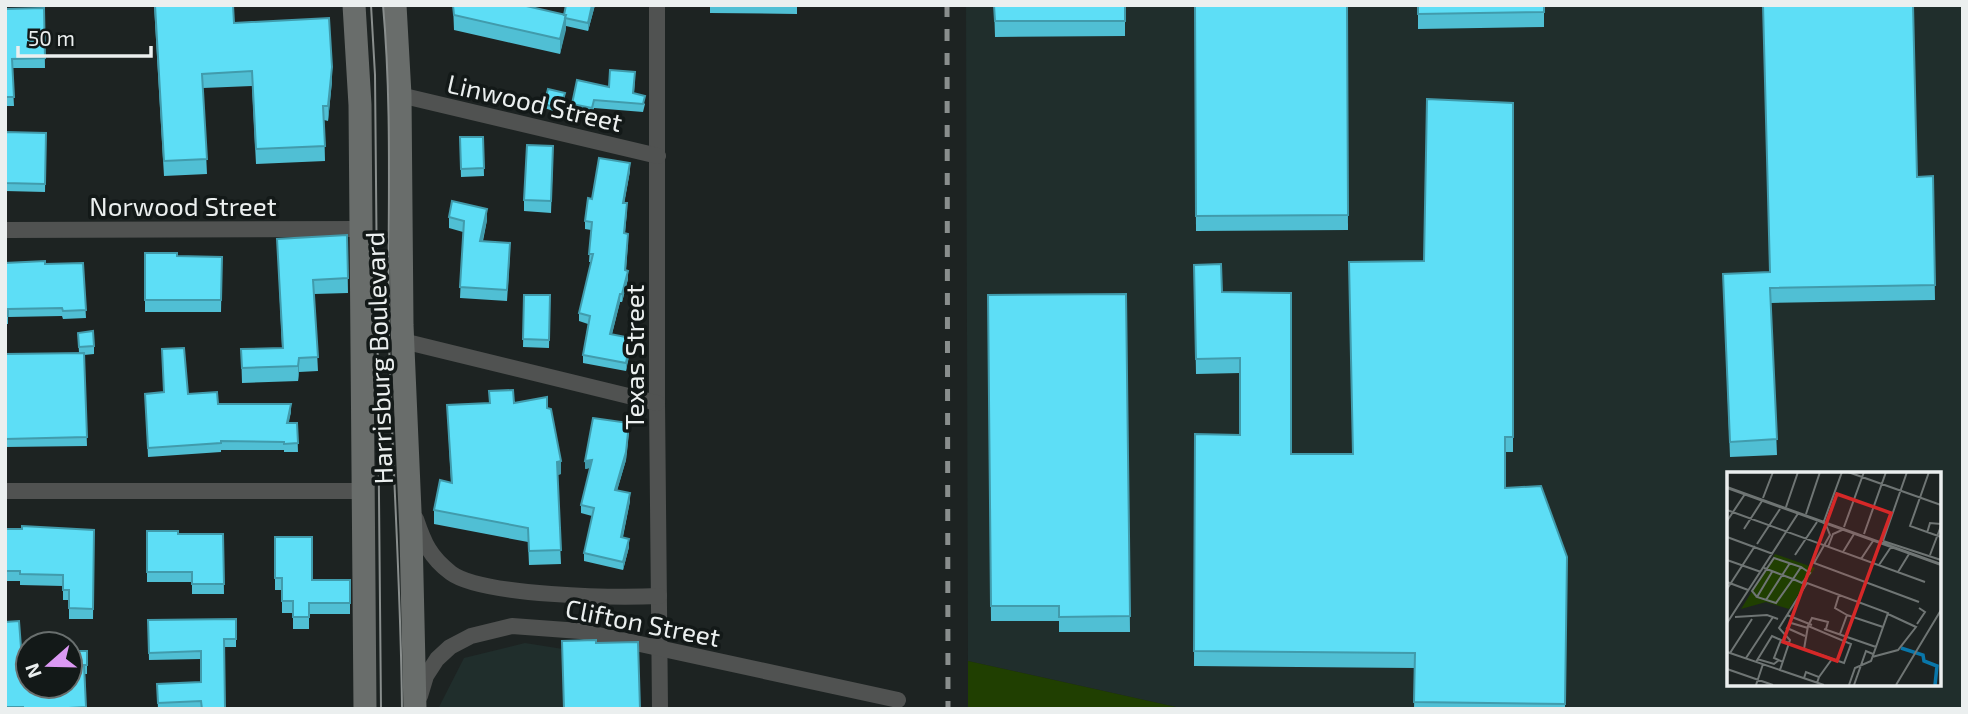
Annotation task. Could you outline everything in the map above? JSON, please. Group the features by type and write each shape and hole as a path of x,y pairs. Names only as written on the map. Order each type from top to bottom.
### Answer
{"main road":[{"name":"Harrisburg Boulevard","path":"354,5 360,105 362,229 365,709"},
{"name":"Harrisburg Boulevard","path":"397,5 403,341 416,709"}],"street":[{"name":"Texas Street","path":"657,5 660,709"},
{"name":"Linwood Street","path":"400,95 658,156"},
{"name":"Norwood Street","path":"5,230 362,229"},
{"path":"403,341 657,403"},
{"path":"5,491 364,491"},
{"name":"Clifton Street","path":"410,502 425,547 452,574 483,587 620,598 659,597"},
{"name":"Clifton Street","path":"416,709 426,676 437,659 450,647 471,636 512,626 580,631 898,700"}],"shaded area":[{"path":"966,5 1963,5 1963,709 1185,709 968,661"},
{"path":"525,643 639,661 640,709 438,709 464,658"}],"green space":[{"path":"968,661 1185,709 968,709"}],"building":[{"path":"155,5 233,5 234,23 329,18 332,67 328,106 323,106 325,146 256,149 252,71 202,74 207,159 164,161"},
{"path":"453,5 522,5 566,15 560,39 454,15"},
{"path":"566,5 592,5 588,23 565,18"},
{"path":"994,5 1125,5 1125,21 995,21"},
{"path":"1195,5 1347,5 1348,215 1196,216"},
{"path":"1418,5 1544,5 1544,12 1418,14"},
{"path":"1763,5 1913,5 1917,177 1933,176 1935,285 1770,288 1777,439 1730,442 1723,274 1770,272"},
{"path":"44,8 45,58 12,59 14,97 5,97 5,9"},
{"path":"610,70 635,72 633,93 645,96 643,104 594,100 592,108 572,104 577,80 609,87"},
{"path":"548,89 565,93 560,109 544,104"},
{"path":"1427,99 1513,103 1513,437 1505,437 1505,488 1541,486 1567,557 1565,704 1414,702 1415,653 1194,651 1195,434 1240,435 1240,358 1196,359 1194,265 1221,264 1222,292 1291,293 1291,454 1353,454 1349,262 1424,261"},
{"path":"5,132 46,133 45,184 5,183"},
{"path":"460,137 483,137 484,168 461,169"},
{"path":"527,145 553,146 551,201 524,200"},
{"path":"599,158 630,163 623,203 627,203 624,233 628,234 625,270 628,271 610,334 631,338 626,363 583,355 590,316 579,313 593,254 589,254 592,222 585,221"},
{"path":"452,201 487,209 480,241 510,243 507,290 460,287 464,221 449,217"},
{"path":"347,235 348,278 313,280 318,357 299,358 298,366 242,368 241,349 283,348 277,239"},
{"path":"145,253 222,257 221,300 145,300"},
{"path":"45,261 45,264 83,263 86,310 8,309 8,316 5,316 5,263"},
{"path":"1126,294 1130,616 1059,617 1059,606 991,606 988,295"},
{"path":"524,295 550,295 549,340 523,339"},
{"path":"93,331 94,346 79,347 78,333"},
{"path":"184,348 188,394 217,392 218,404 291,404 287,423 297,423 298,443 221,441 148,448 145,394 164,392 162,349"},
{"path":"84,353 87,437 5,439 5,354"},
{"path":"513,390 514,403 547,397 547,408 551,409 561,461 557,462 561,550 529,551 528,528 434,510 440,480 452,483 447,405 490,403 489,391"},
{"path":"593,418 629,423 626,452 615,490 630,493 621,537 629,539 623,562 584,553 594,508 581,505 592,460 585,461"},
{"path":"22,526 94,530 93,609 69,608 69,590 63,590 63,575 5,571 5,529 22,529"},
{"path":"147,531 223,534 224,584 192,584 192,572 147,572"},
{"path":"275,537 312,537 312,580 350,580 350,603 309,603 309,617 293,617 293,601 282,601 282,578 275,578"},
{"path":"236,619 236,639 224,639 225,709 202,709 201,701 158,703 157,684 201,682 201,651 149,653 148,620"},
{"path":"19,621 20,630 14,630 14,700 84,700 84,665 86,707 5,707 5,622"},
{"path":"596,640 596,643 638,642 640,709 564,709 562,641"},
{"path":"84,651 87,651 87,665 84,665"}],"tram line":[{"path":"371,5 375,75 381,709"},
{"path":"383,5 389,130 389,339 402,709"}],"railway":[{"path":"947,5 948,709"}]}
